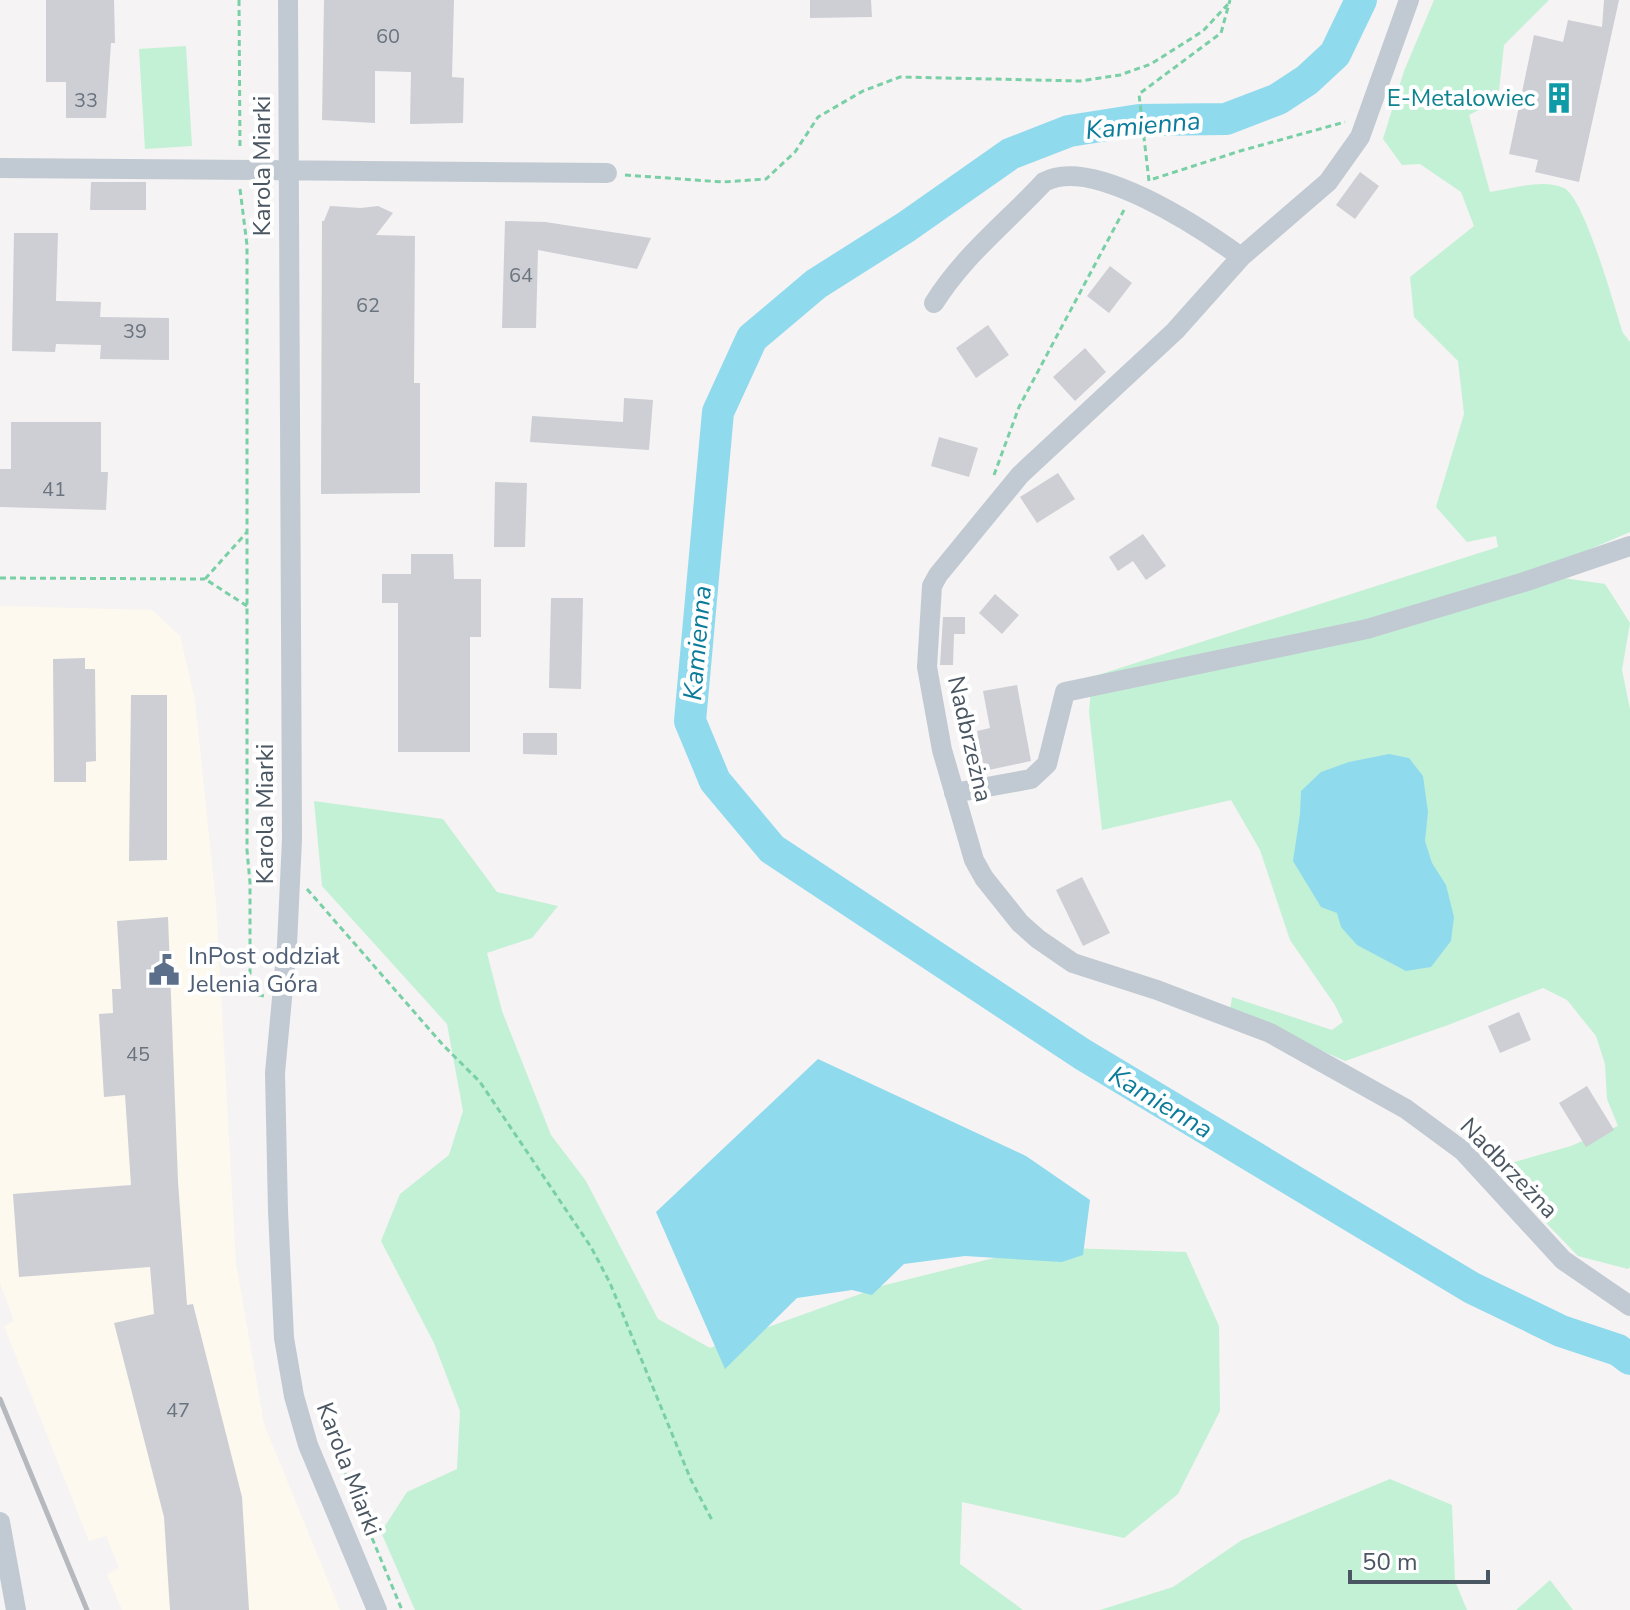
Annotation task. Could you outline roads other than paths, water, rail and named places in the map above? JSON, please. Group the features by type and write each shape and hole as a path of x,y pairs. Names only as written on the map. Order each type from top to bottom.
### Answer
{"street":[{"name":"Karola Miarki","path":"288,0 292,882 275,1073 284,1338 294,1396 308,1445 377,1610"},
{"name":"Nadbrzeżna","path":"1409,0 1360,137 1328,182 1241,257 1175,331 1020,475 961,545 932,586 927,667 936,725 967,841 984,878 1020,923 1038,939 1073,963 1170,994 1270,1033 1406,1109 1463,1151 1563,1260 1630,1306"},
{"path":"0,168 607,173"},
{"path":"934,303 953,273 973,250 1053,177 1068,176 1142,187 1241,257"},
{"path":"954,793 1031,779 1047,764 1065,692 1367,629 1524,582 1630,546"},
{"path":"0,1522 16,1610"}],"water":[{"path":"1389,754 1409,758 1423,776 1428,812 1425,841 1432,863 1446,885 1454,917 1451,941 1431,967 1406,971 1357,945 1341,927 1337,913 1321,907 1293,861 1301,791 1321,772 1349,762"},
{"path":"818,1059 1026,1156 1090,1200 1083,1255 1062,1262 965,1256 904,1264 872,1295 852,1290 797,1298 725,1369 656,1212"}],"waterway":[{"name":"Kamienna","path":"1361,0 1335,54 1307,80 1278,99 1226,119 1139,120 1069,131 1010,154 906,227 816,284 752,338 718,412 690,721 715,781 772,849 1082,1054 1472,1288 1561,1331 1618,1350 1630,1359"}],"railway":[{"path":"0,1399 87,1610"}],"place":[{"name":"E-Metalowiec","path":"1559,98"},
{"name":"InPost oddział Jelenia Góra","path":"164,970"}]}
